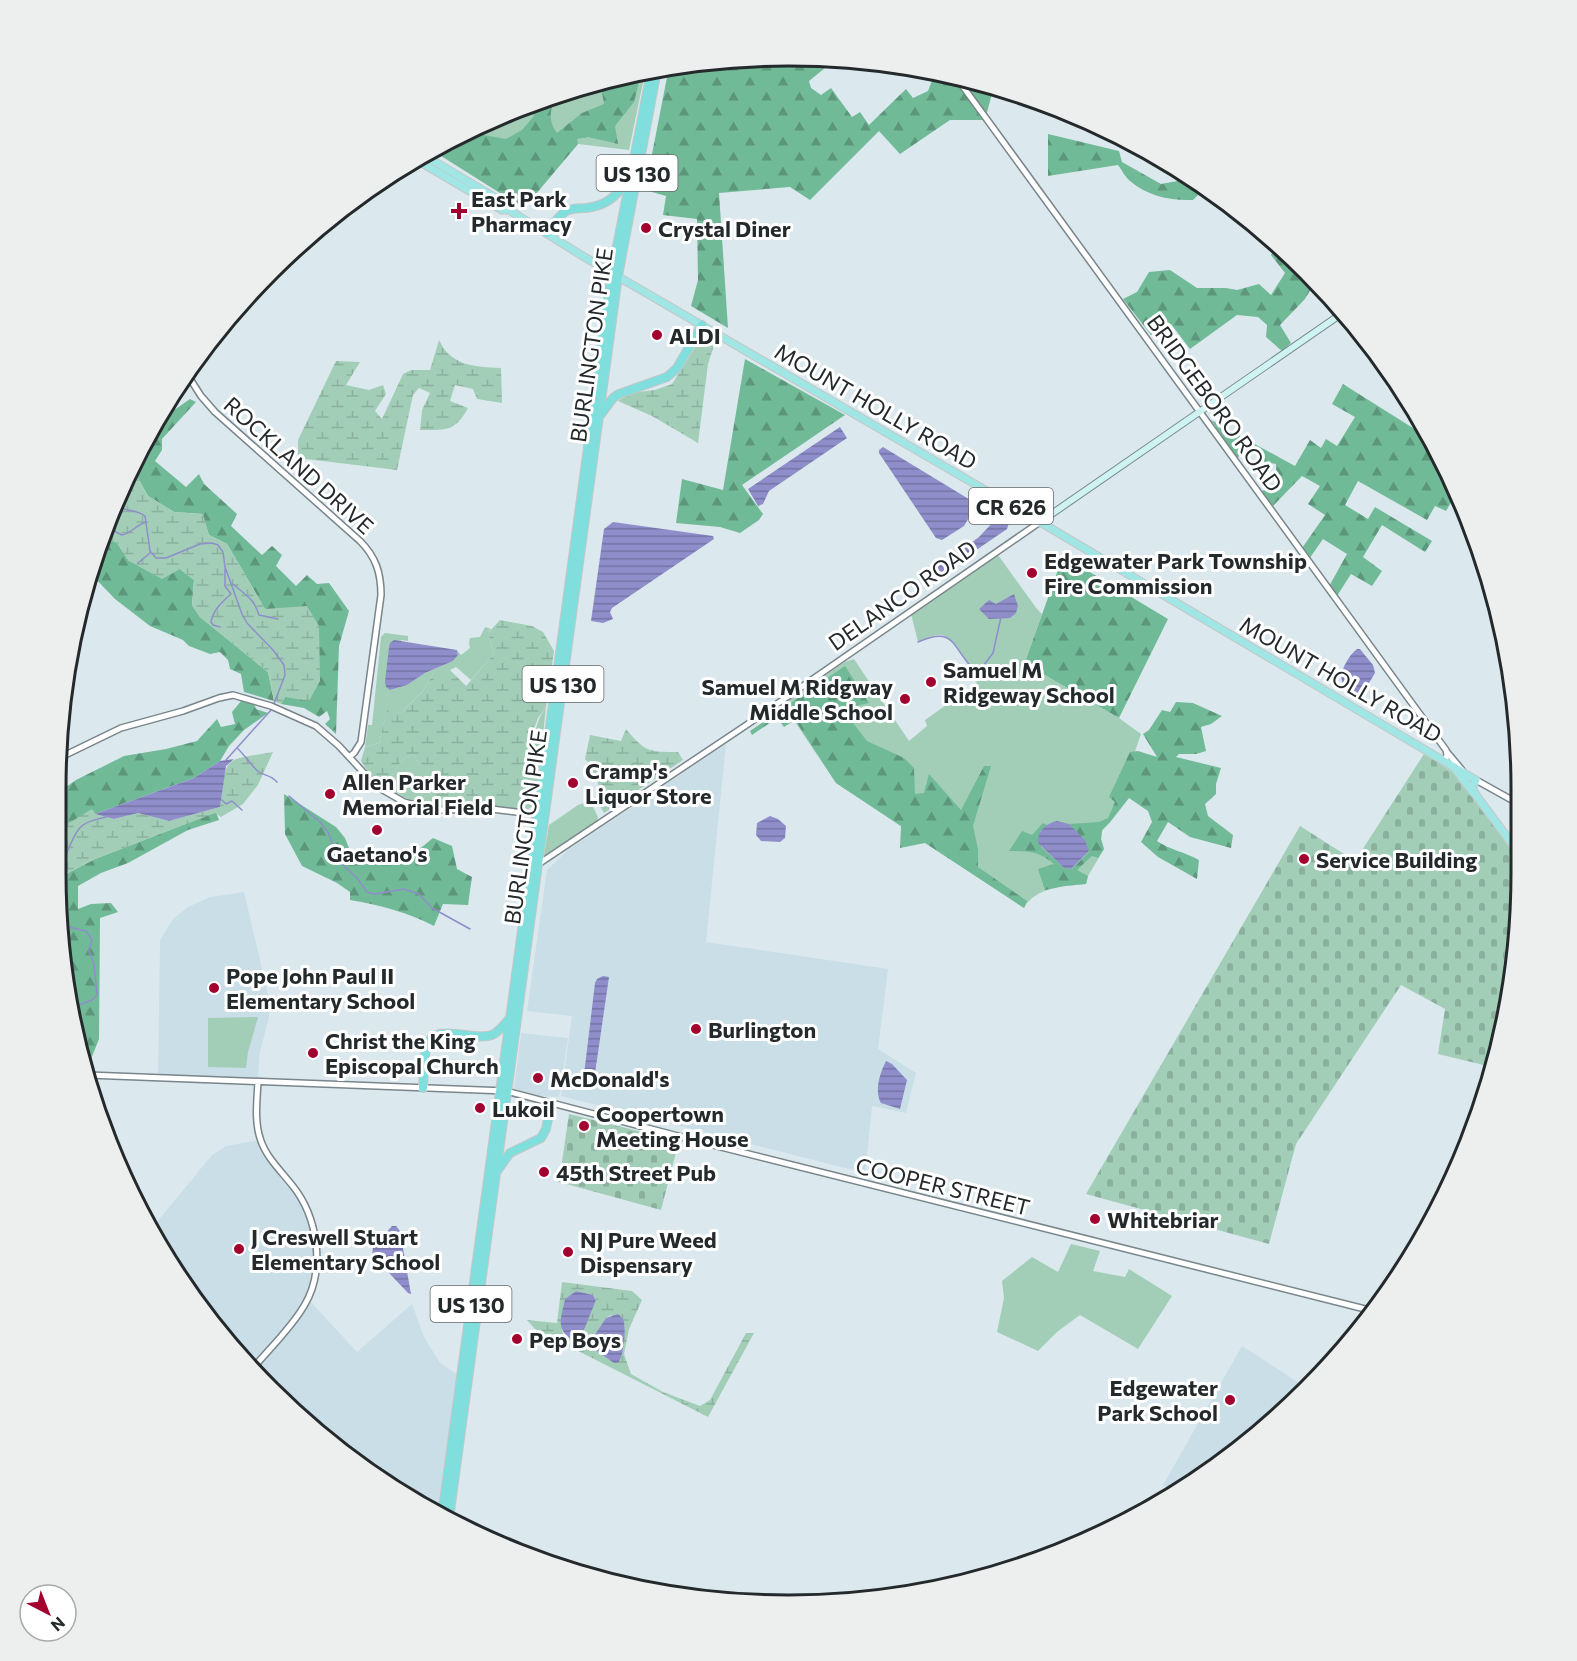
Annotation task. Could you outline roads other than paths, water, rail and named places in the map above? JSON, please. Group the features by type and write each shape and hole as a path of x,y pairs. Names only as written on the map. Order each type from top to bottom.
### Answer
{"highway":[{"name":"BURLINGTON PIKE","path":"449,1510 495,1175 510,1018 598,418 615,274 655,79"},
{"name":"BURLINGTON PIKE","path":"443,1507 537,865 540,815 615,274 649,80"},
{"path":"547,233 567,211 597,206 610,201 620,191 632,169"},
{"path":"598,418 613,398 619,394 662,380 672,373 702,325"},
{"path":"423,1088 427,1046 433,1037 442,1033 477,1037 491,1035 502,1028 510,1018"},
{"path":"495,1175 510,1153 541,1138 546,1129 551,1103"}],"main road":[{"name":"CR 626","path":"432,160 506,204 509,210"},
{"name":"CR 626","path":"424,165 502,210 509,210 615,274"},
{"name":"MOUNT HOLLY ROAD","path":"615,274 1476,780"},
{"name":"DELANCO ROAD","path":"1040,522 1336,317"},
{"path":"1453,766 1511,842"},
{"path":"1476,780 1472,788 1476,795"}],"street":[{"name":"BRIDGEBORO ROAD","path":"964,88 1463,772"},
{"name":"ROCKLAND DRIVE","path":"192,382 215,412 360,542 371,553 378,566 381,595 361,742 349,757"},
{"name":"DELANCO ROAD","path":"537,865 745,726 1040,522"},
{"path":"67,754 114,731 219,698 241,696 279,709 316,726 376,786 411,805 442,810 491,809 540,815"},
{"path":"1445,761 1446,750"},
{"name":"MOUNT HOLLY ROAD","path":"1476,780 1511,800"},
{"name":"COOPER STREET","path":"96,1075 503,1091 1364,1309"},
{"path":"258,1082 257,1126 261,1140 268,1155 303,1202 313,1227 316,1254 314,1281 304,1306 258,1362"}],"water":[{"path":"840,427 847,438 769,491 763,504 758,506 748,489"},
{"path":"883,447 977,504 964,526 942,540 936,538 879,453"},
{"path":"1004,519 1009,523 1007,529 931,581 926,580 926,575 979,537 994,521"},
{"path":"613,522 713,536 714,539 612,608 610,612 613,619 603,623 591,621 604,529"},
{"path":"1014,594 1018,606 1016,613 1010,618 989,619 979,609 989,600 996,604"},
{"path":"394,640 457,650 458,655 453,661 425,673 407,685 390,690 386,687 385,682 389,647"},
{"path":"1357,649 1360,649 1373,665 1375,673 1366,688 1357,694 1344,685 1342,675 1345,664"},
{"path":"234,759 226,766 220,807 169,821 138,813 114,819 95,814 194,778 220,761"},
{"path":"770,816 786,826 785,838 780,842 761,841 756,835 757,823"},
{"path":"1057,821 1069,824 1085,840 1089,851 1071,869 1064,868 1038,843 1043,828"},
{"path":"603,976 609,977 593,1087 588,1089 583,1083 595,983"},
{"path":"886,1061 892,1064 907,1080 900,1109 881,1103 879,1098 879,1082"},
{"path":"392,1226 396,1226 400,1231 411,1294 372,1255 373,1247"},
{"path":"576,1291 593,1295 596,1300 580,1340 577,1342 565,1334 561,1324 565,1299"},
{"path":"618,1314 624,1322 625,1337 620,1360 614,1363 588,1345 606,1318"}],"waterway":[{"path":"123,509 145,516 150,551 156,558 166,558 200,544 218,545 223,552 225,567 242,614 247,623 284,665 285,675 272,709 226,760"},
{"path":"114,529 122,535 146,522"},
{"path":"138,563 150,553"},
{"path":"220,627 211,622 216,610 231,594 225,586 225,569"},
{"path":"233,584 252,601 259,615 278,619"},
{"path":"918,642 931,637 947,638 975,670 980,670 993,653 1001,617"},
{"path":"237,748 257,770 277,782"},
{"path":"289,796 320,822 328,832 339,861 357,878 367,892 374,894 404,889 419,894 432,908 470,929"},
{"path":"222,800 226,804 232,801 242,810"},
{"path":"66,854 83,825 106,817"},
{"path":"69,927 86,931 92,940 89,951 94,964 97,995 92,1000 79,1005"}],"place":[{"name":"East Park Pharmacy","path":"459,211"},
{"name":"Crystal Diner","path":"646,228"},
{"name":"ALDI","path":"657,335"},
{"name":"Edgewater Park Township Fire Commission","path":"1032,573"},
{"name":"Samuel M Ridgeway School","path":"931,682"},
{"name":"Samuel M Ridgway Middle School","path":"905,699"},
{"name":"Cramp's Liquor Store","path":"573,783"},
{"name":"Allen Parker Memorial Field","path":"330,794"},
{"name":"Gaetano's","path":"377,830"},
{"name":"Service Building","path":"1304,859"},
{"name":"Pope John Paul II Elementary School","path":"214,988"},
{"name":"Burlington","path":"696,1029"},
{"name":"Christ the King Episcopal Church","path":"313,1053"},
{"name":"McDonald's","path":"538,1078"},
{"name":"Lukoil","path":"480,1108"},
{"name":"Coopertown Meeting House","path":"584,1126"},
{"name":"45th Street Pub","path":"544,1172"},
{"name":"Whitebriar","path":"1095,1219"},
{"name":"J Creswell Stuart Elementary School","path":"239,1249"},
{"name":"NJ Pure Weed Dispensary","path":"568,1252"},
{"name":"Pep Boys","path":"517,1339"},
{"name":"Edgewater Park School","path":"1230,1400"}]}
